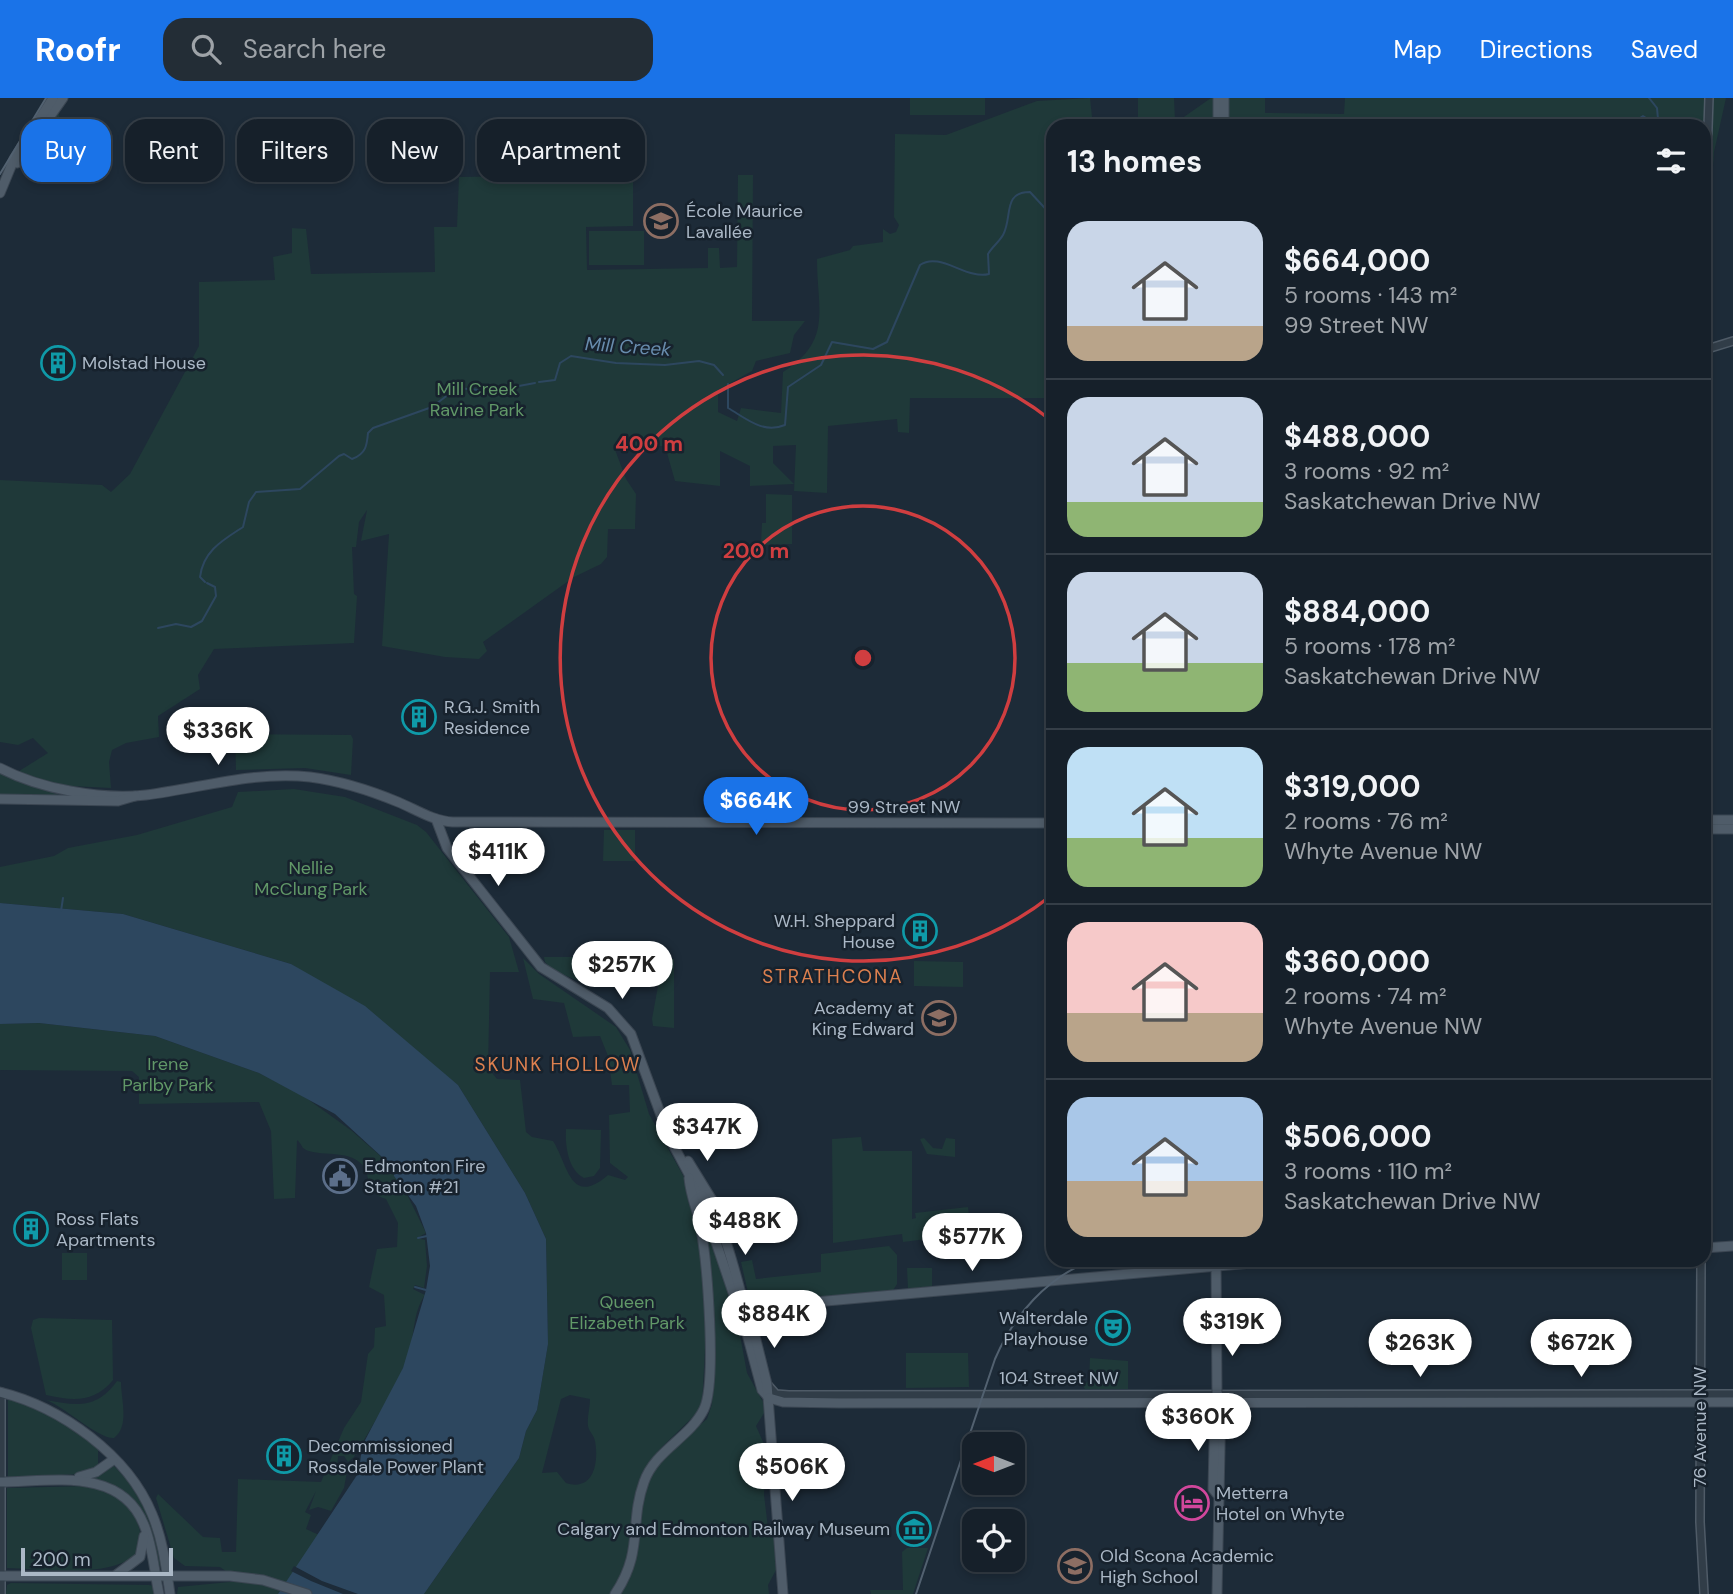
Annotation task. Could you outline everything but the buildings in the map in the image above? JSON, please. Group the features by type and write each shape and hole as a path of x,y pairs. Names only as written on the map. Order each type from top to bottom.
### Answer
{"main road":[{"path":"0,193 24,141 53,98"},
{"path":"11,170 63,98"},
{"path":"1218,98 1218,119"},
{"path":"1224,98 1224,119"},
{"path":"0,768 23,779 67,791 135,796"},
{"name":"99 Street NW","path":"135,796 248,777 310,777 355,786 436,819 460,822 1046,823"},
{"path":"0,799 125,801 135,796"},
{"path":"436,819 447,848 541,967 594,998 624,1025 688,1173 747,1335 762,1390 769,1398"},
{"path":"1711,820 1733,820"},
{"path":"1711,829 1733,829"},
{"path":"662,1118 716,1206 744,1304 748,1308 769,1398 783,1594"},
{"path":"696,1199 707,1199 719,1222"},
{"path":"615,1594 635,1550 640,1497 648,1472 700,1415 708,1395 708,1289 696,1199"},
{"path":"1711,1248 1733,1246"},
{"path":"748,1308 1167,1267"},
{"path":"1217,1594 1217,1494 1213,1489 1218,1267"},
{"path":"747,1335 748,1308"},
{"path":"1,1392 62,1417 97,1443 139,1491 152,1513 170,1594"},
{"name":"104 Street NW","path":"769,1398 783,1402 1217,1398 1700,1398 1733,1402"},
{"path":"769,1415 783,1402"},
{"path":"97,1443 103,1457 100,1470"},
{"path":"67,1480 100,1470 113,1460"},
{"path":"1,1482 89,1481 112,1489 130,1502 144,1524 159,1594"},
{"path":"114,1576 140,1557 144,1545 144,1524"},
{"path":"0,1576 252,1578 307,1594"}],"street":[{"path":"1709,98 1709,119"},
{"path":"1711,348 1733,341"},
{"name":"76 Avenue NW","path":"1701,1267 1700,1398 1704,1594"},
{"name":"104 Street NW","path":"767,1384 774,1392 789,1395 1217,1398"},
{"path":"1,1392 1,1594"},
{"name":"104 Street NW","path":"1700,1398 1733,1394"}],"green space":[{"path":"910,98 985,98 985,115 910,115"},
{"name":"Mill Creek Ravine Park","path":"1090,98 1092,119 1046,119 1046,398 910,398 909,433 898,432 897,419 828,426 827,493 794,491 796,445 773,446 773,463 794,484 750,486 750,466 720,451 720,486 675,481 665,446 614,447 626,479 636,494 635,529 608,529 607,557 601,564 574,577 483,642 487,651 479,659 445,657 382,646 389,534 361,541 367,510 359,522 356,547 352,547 354,594 357,596 354,643 214,649 198,675 200,689 158,716 159,737 126,743 112,750 109,762 111,788 51,785 16,773 48,753 33,738 18,745 0,742 0,480 102,485 111,492 130,474 199,346 199,282 275,280 273,257 292,253 292,228 306,229 311,274 435,272 434,227 457,227 459,182 463,182 463,177 477,177 477,182 633,182 633,226 586,227 587,270 708,268 708,248 719,248 720,268 737,267 738,175 753,175 752,321 805,321 794,335 790,353 756,361 752,371 718,390 718,412 737,421 741,408 781,413 783,372 799,360 816,336 819,323 817,259 850,250 853,246 883,242 883,229 890,234 896,232 899,225 894,217 895,134 946,135 1037,101"},
{"path":"1138,98 1174,98 1175,119 1138,119"},
{"path":"1211,98 1265,98 1265,113 1344,114 1345,98 1726,98 1714,152 1712,179 1711,119 1181,119"},
{"path":"589,231 644,231 644,265 589,265"},
{"path":"766,494 792,495 792,544 763,545 761,542 762,523 766,523"},
{"path":"235,734 351,735 351,775 305,768 236,770"},
{"path":"0,772 61,796 0,795"},
{"path":"294,789 345,797 417,825 426,832 509,937 519,972 490,972 488,1068 497,1079 520,1080 526,1132 532,1137 553,1141 572,1179 585,1187 608,1175 625,1180 628,1177 610,1163 609,1115 630,1112 629,1085 612,1085 608,1056 600,1036 573,1037 564,1003 533,999 523,958 539,974 616,1027 630,1050 649,1114 685,1179 688,1201 697,1227 707,1311 702,1406 661,1448 644,1470 635,1499 660,1459 707,1419 712,1404 714,1328 705,1223 737,1319 747,1373 763,1402 764,1413 756,1426 764,1444 756,1450 765,1467 764,1495 769,1536 774,1538 776,1570 768,1585 769,1594 424,1594 519,1458 526,1431 537,1410 548,1344 546,1239 525,1193 458,1085 291,964 123,914 0,903 0,867 54,856 68,848 137,835 232,807 238,792","holes":["570,1395 590,1399 588,1426 596,1449 593,1473 589,1479 575,1485 566,1483 557,1472 542,1473 561,1399"]},
{"path":"604,830 635,830 635,861 603,861"},
{"path":"544,957 591,957 590,983 585,984 553,970"},
{"path":"663,959 674,959 674,1028 653,1026"},
{"path":"914,961 963,962 963,987 914,986"},
{"name":"Irene Parlby Park","path":"39,1023 155,1036 259,1073 302,1095 352,1131 394,1168 426,1233 417,1238 425,1240 427,1266 424,1288 415,1285 413,1289 425,1295 418,1309 408,1357 390,1395 354,1457 348,1462 344,1456 338,1456 337,1468 348,1466 344,1488 331,1511 318,1507 309,1510 316,1491 305,1512 311,1515 306,1529 319,1535 278,1594 177,1594 178,1587 240,1581 220,1567 185,1566 174,1558 156,1498 158,1494 203,1537 220,1538 222,1552 236,1552 238,1479 321,1482 344,1428 361,1402 368,1354 374,1347 375,1328 386,1326 384,1295 369,1287 377,1249 397,1247 398,1223 386,1199 373,1192 366,1171 358,1161 345,1156 308,1151 297,1140 295,1198 274,1199 271,1131 259,1102 139,1104 139,1077 132,1071 0,1070 0,1024"},
{"path":"566,1129 601,1130 600,1168 594,1176 584,1178 574,1169 567,1150"},
{"path":"861,1137 863,1151 912,1151 912,1219 916,1218 915,1213 968,1207 970,1226 966,1234 903,1242 902,1234 833,1243 832,1139"},
{"path":"924,1138 933,1148 942,1149 946,1138 955,1139 955,1157 927,1154 920,1139"},
{"path":"889,1246 897,1255 897,1284 892,1292 758,1305 750,1301 741,1262 752,1260 756,1279 821,1272 821,1254"},
{"path":"62,1253 87,1253 87,1280 62,1280"},
{"path":"907,1268 932,1268 932,1286 908,1289"},
{"path":"33,1320 112,1320 113,1380 91,1396 74,1399 46,1395 31,1328"},
{"path":"906,1353 968,1353 969,1387 906,1388"},
{"path":"1090,1358 1128,1361 1128,1389 1085,1389 1083,1386 1089,1380"},
{"path":"117,1381 121,1382 124,1412 122,1427 114,1438 90,1428 46,1400 67,1404 94,1401 102,1397"},
{"path":"8,1398 45,1412 80,1432 98,1450 98,1466 84,1474 8,1477"},
{"path":"113,1465 132,1487 145,1511 162,1565 157,1566 140,1511 123,1492 93,1478"},
{"path":"90,1486 112,1495 129,1509 139,1527 141,1550 114,1566 97,1569 59,1571 7,1568 7,1488"},
{"path":"907,1548 928,1548 913,1594 871,1594 870,1590 903,1590 902,1552"},
{"path":"7,1585 149,1585 154,1586 155,1594 6,1594"}],"water":[{"path":"0,903 123,914 291,964 365,1006 458,1085 525,1193 546,1239 548,1344 537,1410 526,1431 519,1458 424,1594 278,1594 359,1472 362,1446 403,1368 426,1290 430,1266 426,1233 416,1206 394,1176 394,1168 335,1114 259,1073 155,1036 39,1023 0,1024"}],"pier":[{"path":"294,1566 322,1581 358,1594 343,1594 311,1581 291,1571"}],"waterway":[{"name":"Mill Creek","path":"1649,98 1657,108 1658,119"},
{"name":"Mill Creek","path":"1638,119 1643,116 1648,119"},
{"name":"Mill Creek","path":"728,384 728,408 762,426 769,428 785,425 788,387 821,365 832,342 873,349 887,342 920,265 936,261 971,273 989,274 988,254 1003,235 1015,196 1030,192 1046,209"},
{"name":"Mill Creek","path":"539,382 555,380 560,363 571,356 616,363 665,365 699,361 714,365 723,375"},
{"name":"Mill Creek","path":"205,582 200,577 205,560 215,547 243,527 249,502 256,492 300,489 339,456 344,454 352,459 360,455 366,445 368,433 373,428 432,407 457,388 491,391 535,383"},
{"name":"Mill Creek","path":"158,628 176,624 191,627 202,621 216,596 215,587 207,583"},
{"name":"Mill Creek","path":"61,911 63,898"},
{"path":"418,1238 427,1236"},
{"path":"415,1287 426,1290"}],"tram line":[{"path":"0,174 46,98"},
{"path":"916,1594 995,1359 1012,1328 1033,1300 1060,1277 1077,1267"},
{"path":"1015,1321 1025,1315 1037,1314"}],"place":[{"name":"École Maurice Lavallée","path":"661,221"},
{"name":"Molstad House","path":"58,363"},
{"name":"R.G.J. Smith Residence","path":"419,717"},
{"name":"W.H. Sheppard House","path":"920,931"},
{"name":"Academy at King Edward","path":"939,1018"},
{"name":"Edmonton Fire Station #21","path":"340,1176"},
{"name":"Ross Flats Apartments","path":"31,1229"},
{"name":"Walterdale Playhouse","path":"1113,1328"},
{"name":"Decommissioned Rossdale Power Plant","path":"284,1456"},
{"name":"Metterra Hotel on Whyte","path":"1192,1503"},
{"name":"Calgary and Edmonton Railway Museum","path":"914,1529"},
{"name":"Old Scona Academic High School","path":"1075,1566"}],"district":[{"name":"STRATHCONA","path":"833,976"},
{"name":"SKUNK HOLLOW","path":"558,1064"}],"park label":[{"name":"Nellie McClung Park","path":"311,878"},
{"name":"Queen Elizabeth Park","path":"627,1312"}]}
